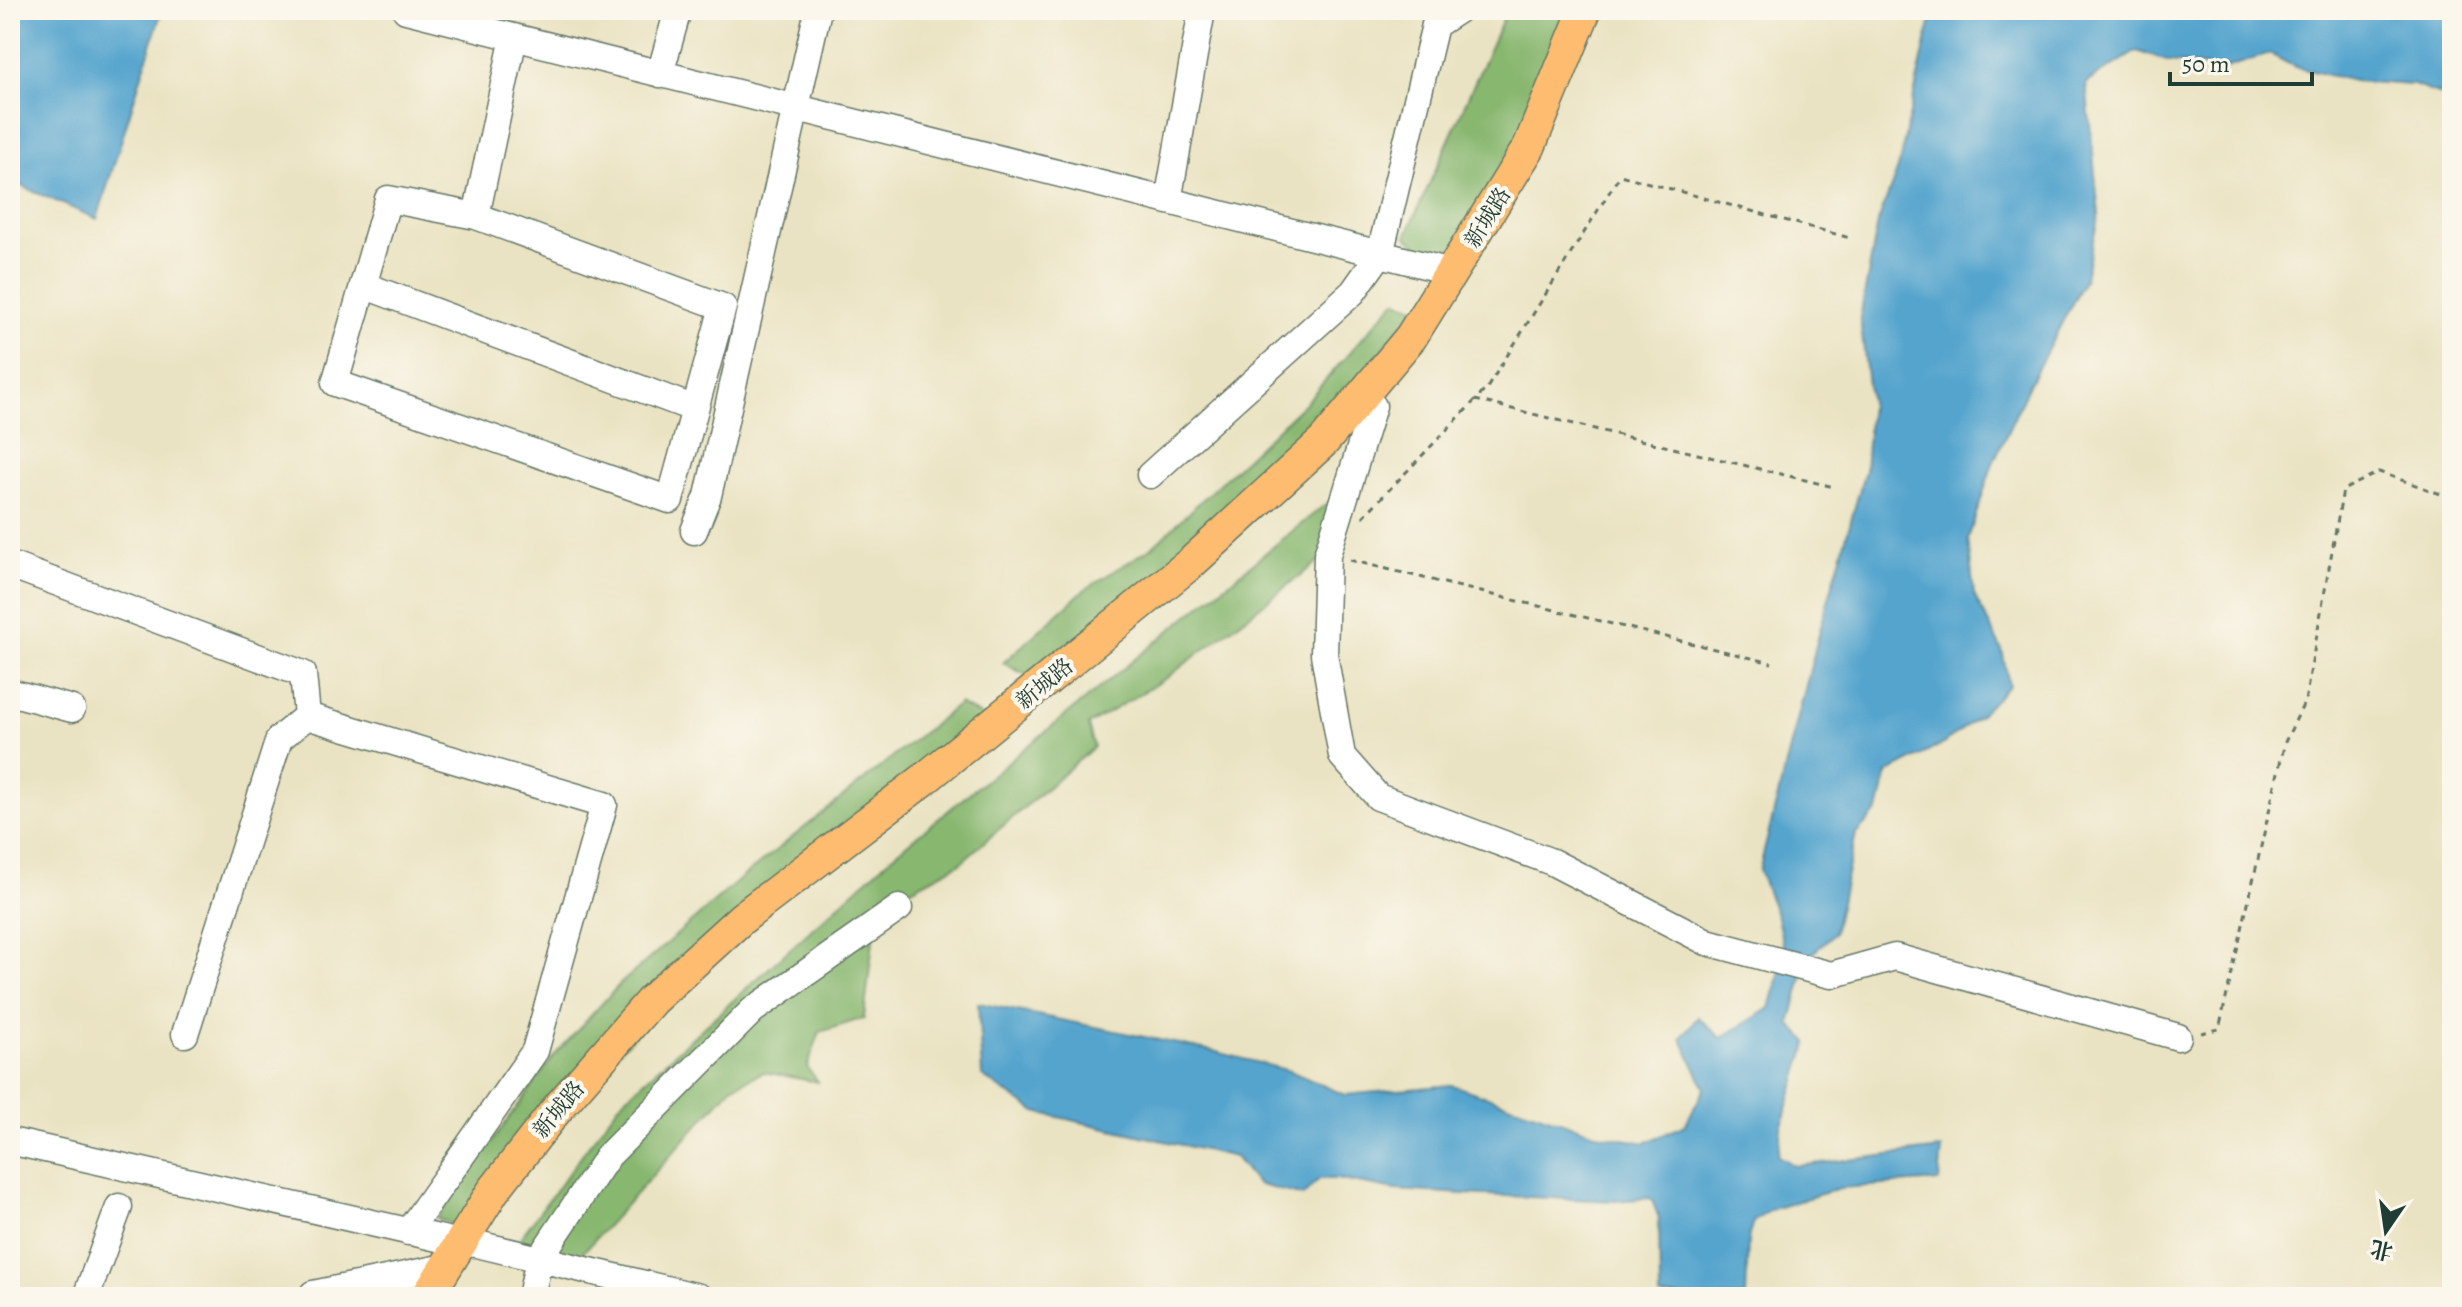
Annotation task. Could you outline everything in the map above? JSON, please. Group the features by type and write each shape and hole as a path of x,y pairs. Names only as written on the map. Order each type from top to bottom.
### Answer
{"main road":[{"name":"新城路","path":"456,1263 493,1191 548,1120 652,1000 742,918 922,781 1192,562 1324,441 1411,337 1529,147 1585,10"},
{"name":"新城路","path":"427,1297 569,1118 663,1011 751,929 932,793 1201,574 1335,451 1423,346 1543,154 1602,10"}],"street":[{"path":"406,10 1452,272"},
{"path":"660,74 678,10"},
{"path":"694,531 708,496 818,10"},
{"path":"1168,201 1202,10"},
{"path":"1150,475 1353,292 1380,254 1435,25 1458,10"},
{"path":"476,216 514,37"},
{"path":"388,199 476,216 723,307 670,500 335,383 388,199"},
{"path":"363,285 695,409"},
{"path":"1373,406 1327,555 1324,654 1342,756 1378,797 1552,862 1707,942 1831,975 1895,957 2178,1037"},
{"path":"10,565 303,674 307,716"},
{"path":"10,692 72,709"},
{"path":"307,716 604,805 535,1051 408,1232"},
{"path":"185,1034 279,739 307,716"},
{"path":"531,1297 539,1259 608,1156 753,1010 899,908"},
{"path":"10,1141 408,1232 456,1263"},
{"path":"86,1297 119,1207"},
{"path":"312,1297 313,1294 456,1263 539,1259 699,1297"}],"path":[{"path":"1359,522 1487,388 1620,175 1850,238"},
{"path":"1475,400 1834,487"},
{"path":"2178,1037 2219,1029 2285,742 2305,701 2343,490 2379,472 2452,498"},
{"path":"1327,555 1772,663"}],"green space":[{"path":"1507,10 1572,10 1522,134 1448,257 1429,257 1406,236"},
{"path":"1396,300 1416,307 1306,446 1166,570 1028,676 1003,663 1084,590 1152,547 1308,400"},
{"path":"1348,486 1327,555 1168,677 1088,725 1094,747 959,864 877,907 864,1018 820,1032 807,1067 818,1082 763,1072 732,1087 570,1267 510,1252 621,1102 896,853"},
{"path":"959,704 983,717 798,863 454,1225 437,1218 554,1056 619,985 744,876"}],"water":[{"path":"10,10 162,10 97,219 10,181"},
{"path":"1933,10 2452,10 2452,99 2413,85 2354,81 2295,67 2270,54 2225,68 2170,62 2137,51 2086,83 2099,214 2084,281 2030,383 1993,463 1968,539 1974,595 2002,650 2009,685 1980,715 1943,744 1887,773 1878,811 1856,834 1834,933 1807,959 1790,1024 1808,1042 1781,1128 1778,1156 1796,1166 1942,1149 1939,1181 1840,1188 1770,1210 1753,1222 1748,1238 1746,1297 1660,1297 1659,1218 1651,1198 1614,1201 1395,1190 1337,1179 1319,1179 1303,1196 1257,1184 1235,1157 1036,1112 982,1076 978,1003 1213,1051 1290,1071 1345,1095 1452,1085 1601,1135 1645,1143 1685,1125 1705,1088 1681,1038 1698,1017 1721,1038 1770,1008 1785,954 1777,917 1759,871 1821,626 1865,471 1870,402 1860,318 1878,222 1898,168"}]}
